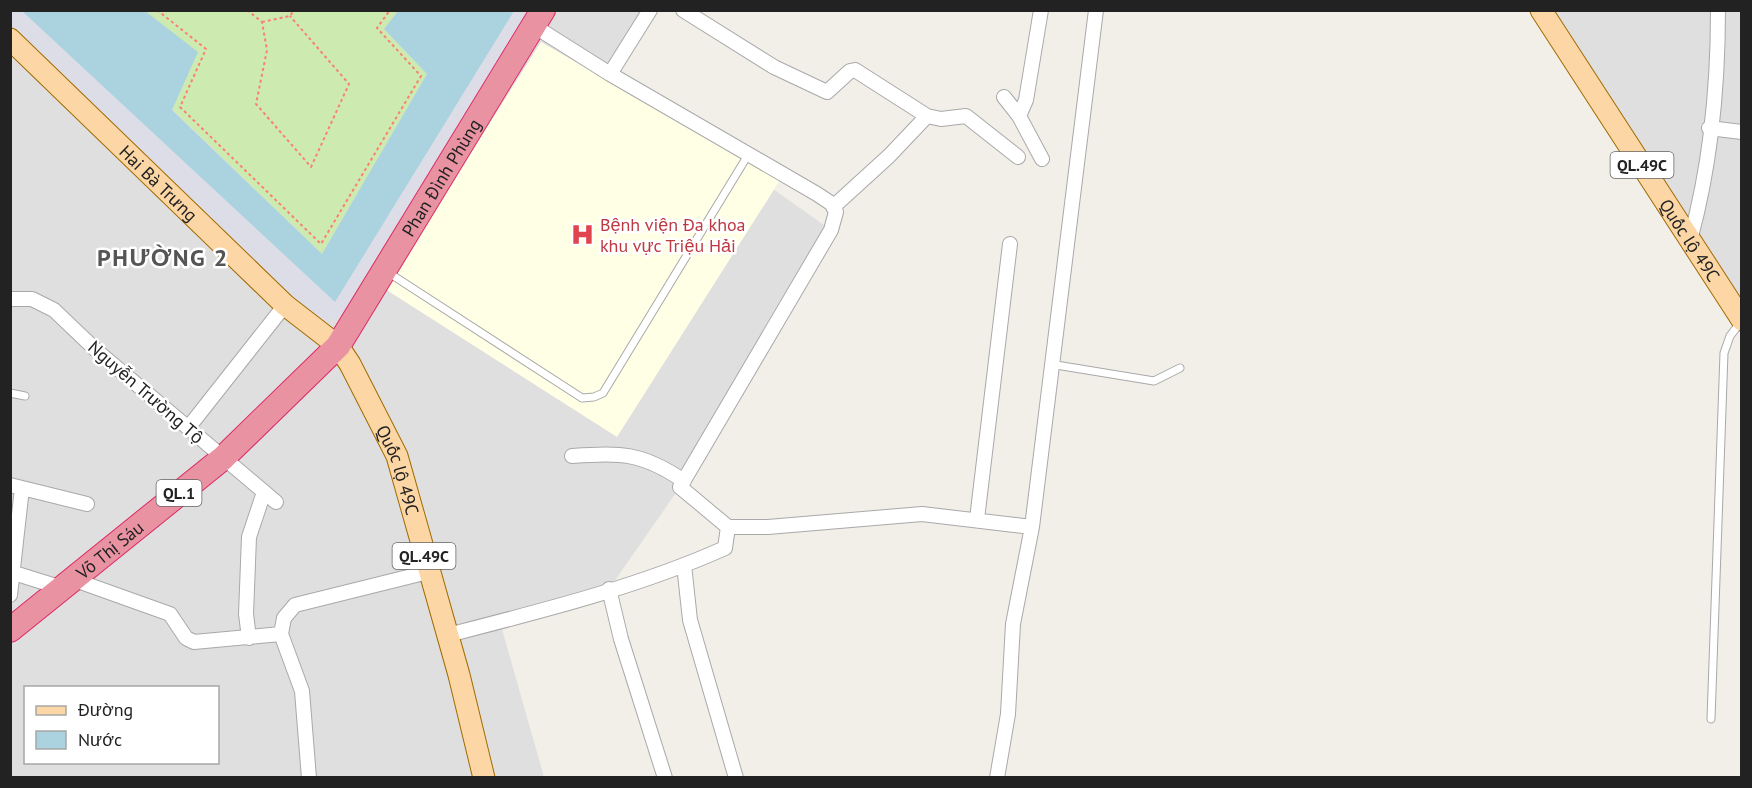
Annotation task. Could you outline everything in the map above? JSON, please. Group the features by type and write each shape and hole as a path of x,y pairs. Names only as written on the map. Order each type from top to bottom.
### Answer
{"highway":[{"name":"Phan Đình Phùng","path":"338,346 538,18"},
{"name":"Võ Thị Sáu","path":"10,630 223,458 338,346"}],"main road":[{"name":"Quốc lộ 49C","path":"1541,10 1742,320"},
{"name":"Hai Bà Trưng","path":"10,39 285,304 338,346"},
{"name":"Quốc lộ 49C","path":"338,346 365,389 397,456 428,572 448,635 484,777"}],"street":[{"path":"610,74 650,10"},
{"path":"683,10 774,67 827,92 850,71 855,70 927,116 941,119 966,116 1018,157"},
{"path":"1019,116 1026,100 1041,10"},
{"path":"997,777 1008,714 1013,624 1032,527 1050,364 1096,10"},
{"path":"1690,240 1701,201 1718,52 1718,10"},
{"path":"538,18 610,74 817,194 836,212 831,230 680,487 728,527 768,527 899,515 977,519 1032,527"},
{"path":"1004,97 1019,116 1042,159"},
{"path":"833,207 889,156 927,116"},
{"path":"1709,128 1742,132"},
{"path":"977,519 1010,244"},
{"name":"Nguyễn Trường Tộ","path":"10,299 32,299 54,310 97,351 276,502"},
{"path":"189,428 285,304"},
{"path":"572,456 624,453 664,467 684,481"},
{"path":"10,595 14,573 16,487 87,504"},
{"path":"249,638 246,614 249,588 249,537 264,492"},
{"path":"448,635 684,565 726,548 728,527"},
{"path":"684,565 690,620 736,777"},
{"path":"309,777 302,691 281,634 284,618 295,605 428,572"},
{"path":"14,573 67,583 170,614 190,641 281,634"},
{"path":"609,589 621,639 665,777"}],"lane":[{"path":"384,270 582,398 594,398 603,393 748,154"},
{"path":"1711,719 1725,352 1730,336 1742,320"},
{"path":"1050,364 1154,381 1180,368"},
{"path":"10,393 25,396"}],"path":[{"path":"157,10 206,49 180,107 321,244 421,76 377,28 390,10"},
{"path":"247,10 262,22 267,50 256,104 312,167 349,84 290,16"},
{"path":"262,22 290,16 294,10"}],"shaded area":[{"path":"10,11 650,11 610,74 831,230 680,487 609,589 500,622 544,777 11,777"},
{"path":"10,11 22,11 335,301 514,11 536,11 350,310 330,321 320,320 283,293 11,27"},
{"path":"1544,11 1741,11 1741,307"},
{"name":"Bệnh viện Đa khoa khu vực Triệu Hải","path":"541,42 780,180 617,437 385,289"}],"green space":[{"path":"145,11 398,11 384,29 427,74 322,254 172,109 197,52"}],"water":[{"path":"22,11 145,11 198,52 172,110 322,254 427,74 384,29 398,11 514,11 335,302"}],"place":[{"name":"Bệnh viện Đa khoa khu vực Triệu Hải","path":"582,234"}],"district":[{"name":"PHƯỜNG 2","path":"163,257"}]}
